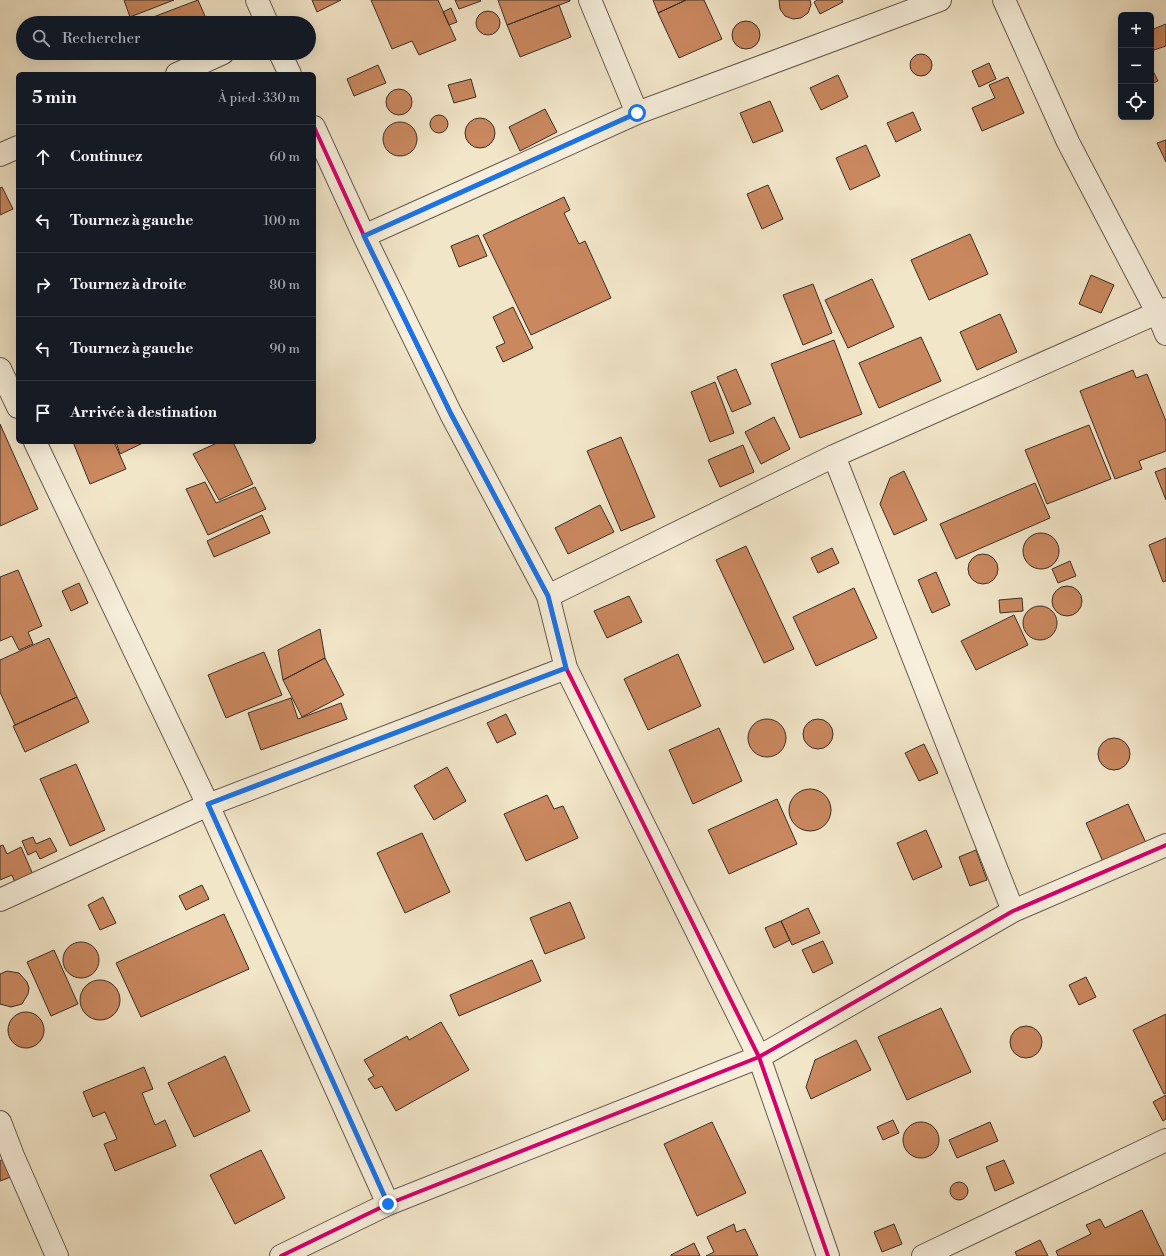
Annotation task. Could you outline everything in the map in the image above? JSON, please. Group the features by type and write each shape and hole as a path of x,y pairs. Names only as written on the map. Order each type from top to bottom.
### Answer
{"street":[{"path":"257,0 264,16"},
{"path":"590,0 637,113"},
{"path":"364,236 637,113 940,0"},
{"path":"1004,0 1068,142 1162,310 1166,334"},
{"path":"181,72 208,60"},
{"path":"283,60 289,72"},
{"path":"316,131 364,236 451,414 548,596 566,668 759,1057 828,1256"},
{"path":"0,155 16,148"},
{"path":"548,596 834,456 1162,310"},
{"path":"0,369 16,403"},
{"path":"36,444 208,804 388,1204"},
{"path":"834,456 1013,911"},
{"path":"0,900 208,804 566,668"},
{"path":"281,1256 388,1204 759,1057 1013,911 1166,845"},
{"path":"0,1122 13,1156 57,1256"},
{"path":"923,1256 1166,1140"}],"building":[{"path":"124,0 174,0 133,16 130,16"},
{"path":"198,0 205,16 156,16"},
{"path":"312,0 341,0 317,12"},
{"path":"371,0 438,0 456,40 419,55 412,41 392,49"},
{"path":"455,0 480,0 481,1 459,9"},
{"path":"498,0 570,0 570,1 507,25"},
{"path":"653,0 686,0 658,13"},
{"path":"686,0 704,0 722,39 679,58 658,13"},
{"path":"779,0 810,0 811,5 808,13 801,18 793,19 785,16 780,9"},
{"path":"817,0 842,0 843,2 820,14 814,2"},
{"path":"559,5 571,37 520,57 507,25"},
{"path":"451,8 457,22 449,25 443,12"},
{"path":"488,11 496,15 500,23 496,31 488,35 480,31 476,23 480,15"},
{"path":"746,21 756,25 760,35 756,45 746,49 736,45 732,35 736,25"},
{"path":"1166,24 1166,46 1154,50 1154,48 1154,29"},
{"path":"917,54 925,54 932,61 932,69 925,76 917,76 910,69 910,61"},
{"path":"989,63 996,79 979,87 972,71"},
{"path":"378,65 386,83 354,96 347,79"},
{"path":"1154,73 1158,81 1154,83"},
{"path":"838,75 848,97 821,110 810,88"},
{"path":"1008,77 1024,113 982,131 972,108 995,98 989,85"},
{"path":"471,79 476,97 454,103 448,85"},
{"path":"399,89 408,93 412,102 408,111 399,115 390,111 386,102 390,93"},
{"path":"770,101 783,131 753,143 740,113"},
{"path":"545,109 557,132 520,151 509,127"},
{"path":"913,112 921,130 896,142 887,123"},
{"path":"435,115 443,115 448,120 446,131 443,133 435,133 430,128 430,120"},
{"path":"480,118 486,119 494,127 494,139 486,147 480,148 474,147 466,139 465,133 466,127 474,119"},
{"path":"397,122 403,122 412,127 416,133 416,145 412,151 403,156 397,156 388,151 383,142 383,136 388,127"},
{"path":"1166,140 1166,162 1157,143"},
{"path":"866,145 880,176 850,190 836,158"},
{"path":"768,185 783,219 762,229 747,194"},
{"path":"2,187 13,209 0,215 0,188"},
{"path":"564,197 570,210 564,213 579,244 585,241 611,298 531,335 483,235"},
{"path":"970,234 988,274 929,300 911,260"},
{"path":"478,235 487,256 459,267 451,246"},
{"path":"1091,275 1114,285 1101,313 1079,304"},
{"path":"872,279 894,327 848,348 825,300"},
{"path":"813,284 832,333 803,345 783,295"},
{"path":"513,307 533,348 503,362 496,347 505,343 493,317"},
{"path":"1000,314 1017,352 977,370 960,332"},
{"path":"921,337 941,381 879,408 859,363"},
{"path":"834,340 862,414 800,438 771,364"},
{"path":"736,369 751,404 732,412 717,377"},
{"path":"1133,370 1136,378 1147,374 1166,421 1166,451 1139,461 1142,469 1115,479 1080,391"},
{"path":"715,382 734,433 710,442 691,392"},
{"path":"774,417 790,449 761,464 745,432"},
{"path":"0,424 38,509 0,526"},
{"path":"1089,425 1111,479 1047,504 1025,450"},
{"path":"621,437 655,517 621,531 587,451"},
{"path":"74,444 115,444 126,469 90,484"},
{"path":"117,444 141,444 120,454"},
{"path":"215,444 234,444 253,484 219,500 193,454"},
{"path":"743,445 754,472 720,487 708,460"},
{"path":"1166,468 1166,500 1155,472"},
{"path":"904,471 927,520 894,535 880,504 890,478"},
{"path":"205,482 216,503 255,487 266,509 208,535 186,489"},
{"path":"1035,483 1050,518 956,559 940,524"},
{"path":"600,505 614,532 568,554 555,528"},
{"path":"262,515 270,533 214,557 207,541"},
{"path":"1045,533 1054,538 1058,544 1058,558 1054,564 1045,569 1037,569 1028,564 1024,558 1023,547 1028,538 1034,534"},
{"path":"1166,538 1166,581 1163,582 1149,545"},
{"path":"746,546 794,649 764,663 716,560"},
{"path":"832,548 839,563 818,573 811,558"},
{"path":"983,554 994,558 998,569 994,580 983,584 972,580 968,569 972,558"},
{"path":"1070,561 1076,576 1058,583 1052,569"},
{"path":"18,570 42,626 28,632 33,644 19,650 12,636 0,641 0,577"},
{"path":"936,572 950,605 932,613 918,580"},
{"path":"79,583 88,603 71,611 62,591"},
{"path":"1067,586 1078,590 1082,601 1078,612 1067,616 1056,612 1052,601 1056,590"},
{"path":"854,588 877,638 816,666 793,617"},
{"path":"629,596 642,622 607,638 594,611"},
{"path":"1022,598 1023,611 1000,613 999,600"},
{"path":"1037,606 1043,606 1047,607 1054,613 1057,623 1056,630 1050,637 1043,640 1037,640 1033,639 1026,633 1023,626 1023,620 1024,616 1030,609"},
{"path":"1014,615 1028,645 976,670 961,641"},
{"path":"320,629 325,658 283,680 278,650"},
{"path":"49,638 77,697 15,725 0,692 0,660"},
{"path":"264,652 282,695 226,718 208,675"},
{"path":"678,654 701,706 648,730 624,679"},
{"path":"325,658 344,695 302,717 283,680"},
{"path":"77,697 89,722 25,752 13,726"},
{"path":"291,698 298,719 341,703 347,719 261,750 248,713"},
{"path":"506,714 516,734 497,743 487,723"},
{"path":"763,719 771,719 781,724 785,731 785,745 781,752 771,757 763,757 753,752 751,749 748,742 748,734 753,724 756,722"},
{"path":"818,719 829,723 833,734 829,745 818,749 807,745 803,734 807,723"},
{"path":"719,728 742,781 693,804 669,750"},
{"path":"1114,738 1123,741 1127,745 1130,754 1127,763 1123,767 1114,770 1105,767 1101,763 1098,754 1101,745 1105,741"},
{"path":"924,744 938,773 919,781 905,753"},
{"path":"76,764 105,830 70,846 40,779"},
{"path":"447,767 466,801 434,820 414,786"},
{"path":"806,789 814,789 822,792 828,798 831,810 828,822 822,828 814,831 806,831 798,828 792,822 789,814 789,806 792,798 798,792"},
{"path":"547,795 554,809 563,806 578,838 526,861 504,814"},
{"path":"777,799 797,844 729,874 708,830"},
{"path":"1128,804 1147,845 1104,864 1086,823"},
{"path":"926,830 942,867 913,880 897,843"},
{"path":"422,833 450,892 405,913 377,853"},
{"path":"33,837 36,844 50,838 57,851 40,859 36,851 28,855 22,841"},
{"path":"3,845 7,854 21,847 34,877 16,885 12,875 0,880 0,846"},
{"path":"976,850 987,880 970,886 959,857"},
{"path":"202,885 209,899 186,910 179,896"},
{"path":"103,897 116,923 100,930 88,905"},
{"path":"570,902 585,938 545,954 530,918"},
{"path":"808,908 820,933 792,945 781,921"},
{"path":"224,914 249,969 141,1017 116,963"},
{"path":"781,921 790,940 774,948 765,928"},
{"path":"823,941 833,963 813,973 802,950"},
{"path":"85,942 94,947 98,953 98,967 94,973 85,978 77,978 68,973 64,967 63,956 68,947 74,943"},
{"path":"54,950 78,1004 51,1016 27,962"},
{"path":"532,960 541,981 459,1016 450,995"},
{"path":"7,971 19,973 27,982 29,988 28,994 22,1004 11,1007 0,1004 0,974"},
{"path":"1086,977 1096,997 1079,1005 1069,985"},
{"path":"100,980 108,982 114,986 118,992 120,1000 118,1008 114,1014 108,1018 100,1020 92,1018 86,1014 82,1008 80,1000 82,992 86,986 92,982"},
{"path":"941,1008 971,1072 907,1100 878,1037"},
{"path":"30,1012 39,1017 43,1023 43,1037 39,1043 30,1048 22,1048 13,1043 9,1037 8,1026 13,1017 19,1013"},
{"path":"1166,1014 1166,1093 1164,1094 1133,1030"},
{"path":"441,1022 469,1070 396,1111 382,1086 375,1089 368,1079 374,1076 364,1060 407,1036 409,1040"},
{"path":"1023,1026 1029,1026 1039,1033 1042,1042 1041,1048 1035,1055 1029,1058 1023,1058 1013,1051 1010,1045 1010,1039 1017,1029"},
{"path":"856,1040 871,1070 811,1099 806,1087 815,1060"},
{"path":"225,1056 250,1111 194,1137 168,1083"},
{"path":"144,1067 153,1089 142,1093 155,1125 165,1120 176,1146 115,1171 104,1144 117,1139 105,1112 93,1117 83,1092"},
{"path":"1166,1095 1166,1119 1163,1121 1153,1102"},
{"path":"893,1120 899,1133 883,1140 877,1127"},
{"path":"712,1122 746,1193 697,1216 664,1144"},
{"path":"921,1122 931,1125 936,1130 939,1140 936,1150 931,1155 921,1158 911,1155 906,1150 903,1140 906,1130 911,1125"},
{"path":"990,1122 998,1141 957,1158 949,1140"},
{"path":"261,1150 285,1198 235,1224 210,1175"},
{"path":"3,1159 11,1177 0,1181 0,1161"},
{"path":"1004,1160 1014,1183 995,1191 986,1167"},
{"path":"959,1182 965,1185 968,1191 965,1197 959,1200 953,1197 950,1191 953,1185"},
{"path":"1142,1210 1164,1256 1058,1256 1056,1251 1091,1234 1086,1225 1100,1219 1105,1228"},
{"path":"734,1224 736,1232 745,1229 758,1256 706,1256 714,1252 707,1237"},
{"path":"894,1224 902,1244 882,1252 874,1232"},
{"path":"1040,1240 1048,1256 1017,1256 1015,1252"},
{"path":"694,1243 700,1256 671,1256 671,1255"}],"cycle path":[{"path":"316,131 364,236 451,414 548,596 566,668 759,1057 828,1256"},
{"path":"281,1256 388,1204 759,1057 1013,911 1166,845"}],"route":[{"path":"388,1204 208,804 566,668 548,596 451,414 364,236 637,113"}]}
